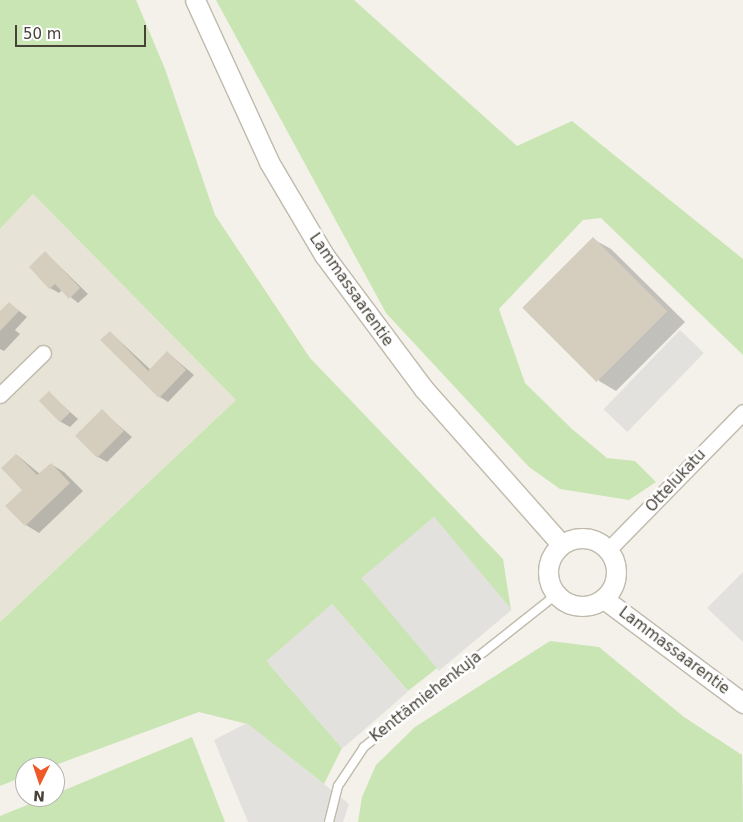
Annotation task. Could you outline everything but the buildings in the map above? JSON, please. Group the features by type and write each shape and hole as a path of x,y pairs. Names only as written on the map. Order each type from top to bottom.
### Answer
{"street":[{"name":"Lammassaarentie","path":"195,0 269,162 324,255 423,388 561,544"},
{"path":"0,396 43,353"},
{"name":"Ottelukatu","path":"608,550 743,412"},
{"path":"586,538 608,550 615,562 616,575 613,588 604,599 579,607 566,604 556,596 550,588 547,568 554,551 561,544 586,538"},
{"name":"Lammassaarentie","path":"604,599 743,703"}],"lane":[{"name":"Kenttämiehenkuja","path":"329,822 338,786 364,746 556,596"}],"shaded area":[{"path":"33,194 236,400 0,622 0,229"},
{"path":"680,330 704,353 627,432 604,409"},
{"path":"434,517 512,610 439,671 361,578"},
{"path":"743,572 743,642 707,608"},
{"path":"332,604 408,692 342,749 266,661"},
{"path":"247,723 349,804 343,822 248,822 214,740"}],"green space":[{"path":"0,0 136,0 165,69 215,215 310,358 503,559 511,610 434,517 362,579 441,665 408,691 332,604 269,664 342,748 324,784 247,724 199,712 65,761 65,757 15,757 15,780 0,786 0,622 236,400 33,194 0,229"},
{"path":"216,0 354,0 517,146 572,121 743,259 743,355 601,218 583,220 499,309 525,383 572,429 607,458 635,461 656,482 629,500 560,489 529,467 386,313"},
{"path":"550,641 599,647 684,717 742,755 743,822 358,822 362,797 376,765 415,727"},
{"path":"192,737 225,822 0,822 0,816 22,807 65,807 65,790"}]}
